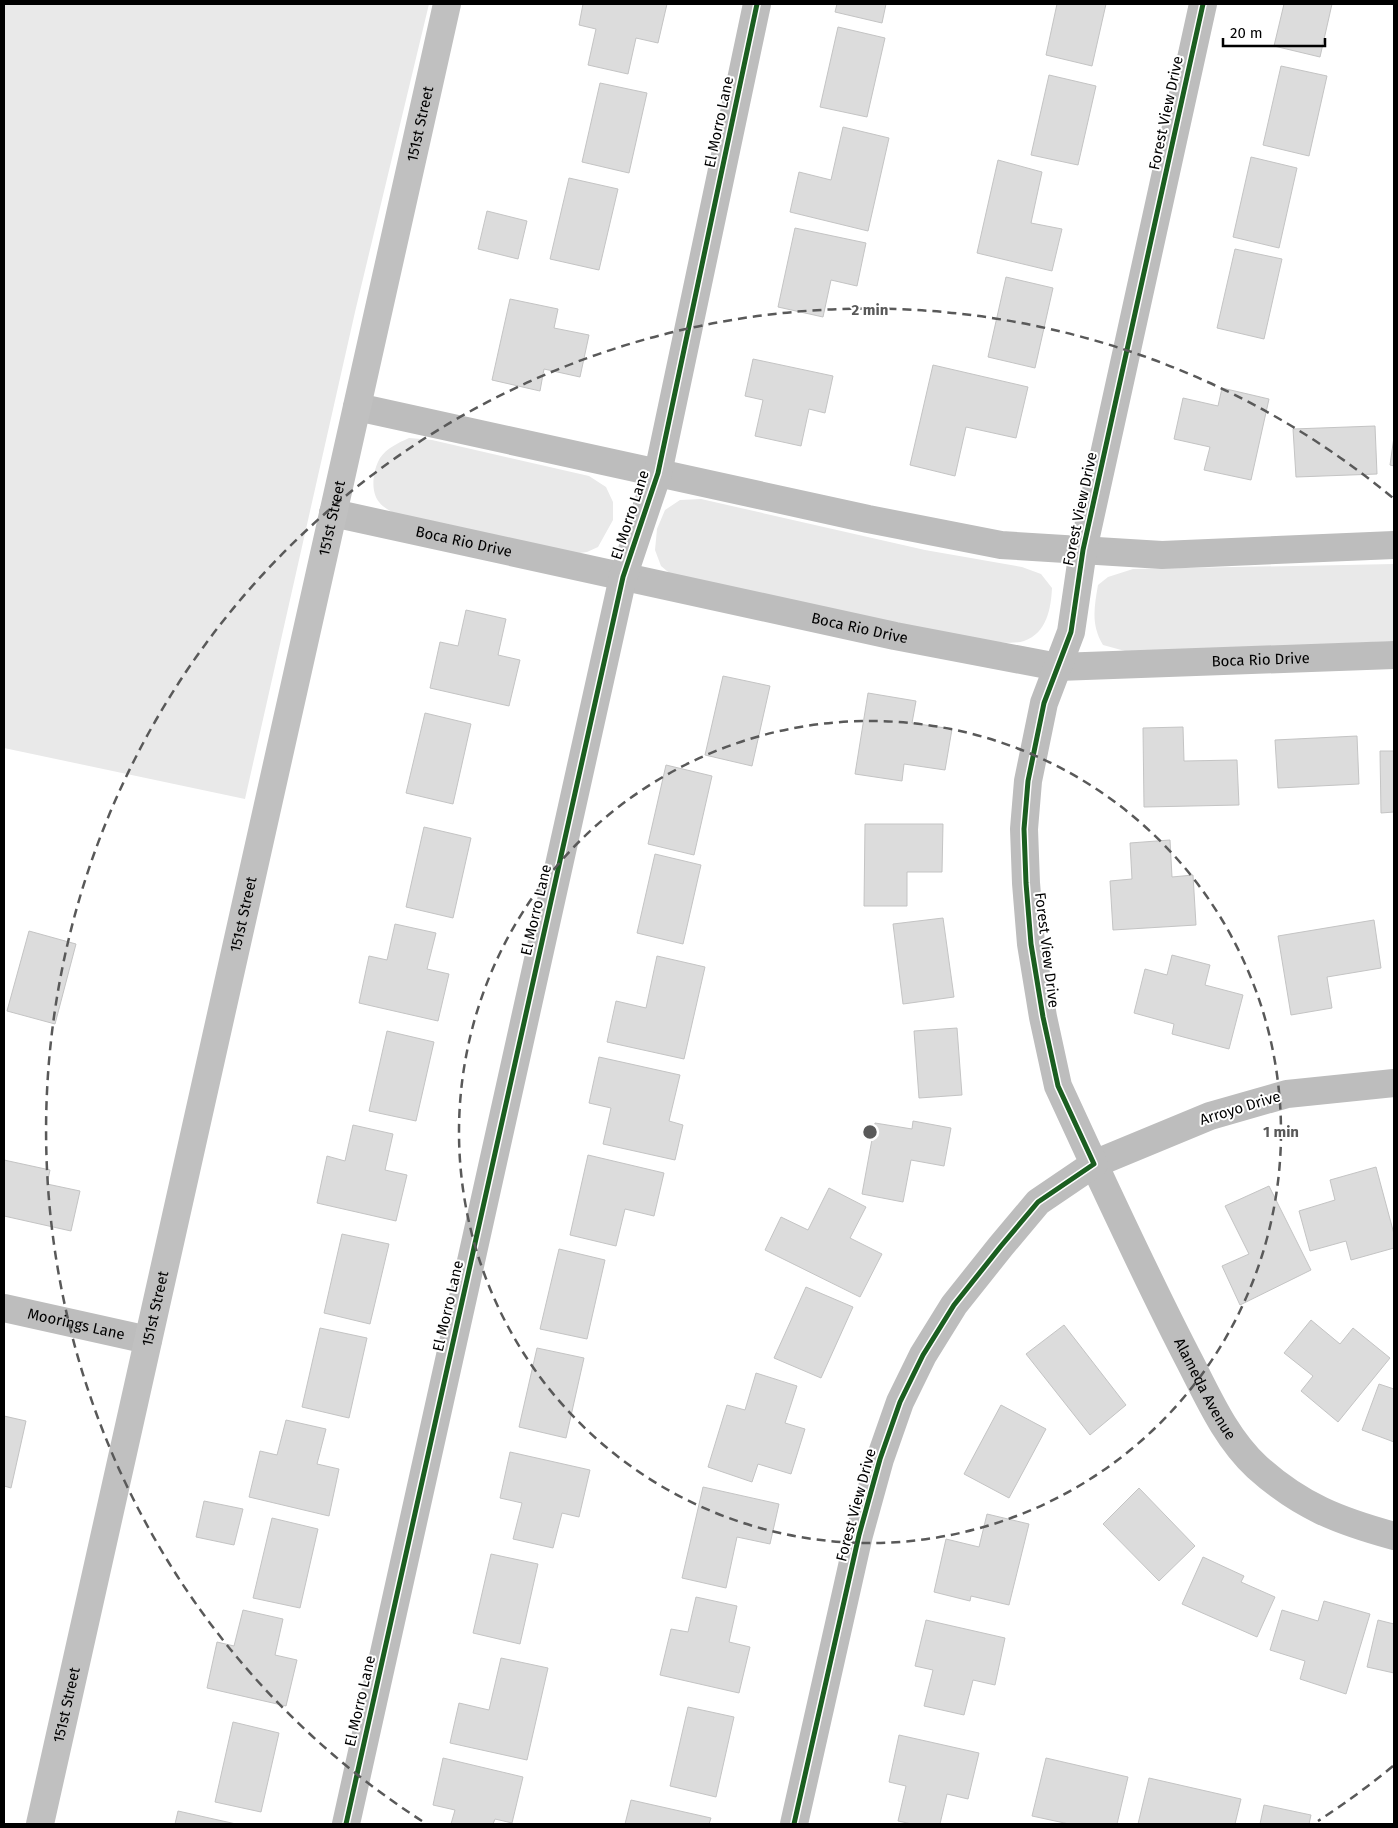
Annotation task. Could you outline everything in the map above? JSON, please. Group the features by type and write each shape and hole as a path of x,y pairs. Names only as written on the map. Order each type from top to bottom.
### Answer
{"street":[{"name":"151st Street","path":"40,1824 447,4"},
{"name":"El Morro Lane","path":"346,1824 623,576 658,473 757,4"},
{"name":"Forest View Drive","path":"794,1824 859,1535 880,1459 900,1402 923,1355 954,1306 1001,1246 1038,1202 1094,1164 1058,1086 1043,1017 1032,944 1026,883 1024,829 1028,781 1044,704 1071,632 1083,550 1203,4"},
{"path":"357,407 868,519 1001,544 1162,554 1394,545"},
{"name":"Boca Rio Drive","path":"334,513 895,636 1058,667 1394,655"},
{"name":"Arroyo Drive","path":"1094,1164 1210,1116 1287,1094 1394,1083"},
{"name":"Alameda Avenue","path":"1094,1164 1174,1332 1226,1432 1256,1466 1299,1500 1330,1516 1394,1536"},
{"name":"Moorings Lane","path":"4,1308 148,1340"}],"shaded area":[{"path":"4,4 429,4 355,312 245,799 4,748"},
{"path":"409,438 432,440 589,476 606,487 613,502 613,520 598,547 587,552 572,554 394,514 382,505 376,497 374,492 374,474 383,454 393,446"},
{"path":"701,499 925,550 1022,567 1041,574 1052,588 1049,611 1043,626 1032,637 1024,641 1006,643 843,613 673,576 661,566 655,550 657,529 665,510 680,500"},
{"path":"1394,564 1394,641 1198,650 1125,651 1103,645 1095,623 1094,616 1098,585 1108,577 1133,569"}],"building":[{"path":"583,4 667,4 658,43 636,38 628,74 588,65 596,29 579,25"},
{"path":"837,4 886,4 882,23 835,12"},
{"path":"1057,4 1106,4 1092,66 1046,55"},
{"path":"1284,4 1332,4 1320,57 1274,46"},
{"path":"838,27 885,38 867,117 820,107"},
{"path":"1281,66 1327,76 1309,156 1263,145"},
{"path":"1049,75 1096,86 1078,165 1031,155"},
{"path":"600,83 647,93 629,173 582,162"},
{"path":"843,127 889,138 868,231 790,212 799,172 831,180"},
{"path":"1251,157 1297,168 1279,248 1233,237"},
{"path":"998,160 1042,172 1031,223 1062,229 1052,271 977,253"},
{"path":"569,178 618,189 599,270 550,259"},
{"path":"487,211 527,221 518,259 478,249"},
{"path":"795,228 866,243 857,286 831,280 823,317 778,307"},
{"path":"1235,249 1282,259 1264,339 1217,328"},
{"path":"1006,277 1053,288 1035,368 988,357"},
{"path":"510,299 558,309 554,328 589,335 580,377 544,369 540,391 492,380"},
{"path":"753,359 833,376 825,413 809,409 801,446 755,436 763,400 745,396"},
{"path":"933,365 1028,387 1016,438 966,427 955,476 910,465"},
{"path":"1222,388 1269,399 1251,480 1204,470 1210,447 1174,439 1183,398 1218,406"},
{"path":"1375,426 1377,474 1296,477 1293,429"},
{"path":"1394,437 1394,466 1390,465"},
{"path":"466,610 506,619 498,655 520,660 509,706 430,688 440,642 458,646"},
{"path":"723,676 770,686 752,766 705,755"},
{"path":"868,693 916,701 912,723 952,729 945,770 904,764 902,781 855,774"},
{"path":"425,713 471,724 453,804 406,793"},
{"path":"1183,727 1184,761 1237,760 1239,805 1144,807 1143,728"},
{"path":"1357,736 1359,784 1278,788 1275,740"},
{"path":"1380,751 1394,751 1394,812 1381,813"},
{"path":"666,765 712,776 694,855 648,844"},
{"path":"865,824 943,824 942,872 907,872 907,906 864,906"},
{"path":"424,827 471,838 453,918 406,907"},
{"path":"1170,840 1172,877 1193,875 1196,925 1113,930 1110,881 1132,879 1130,843"},
{"path":"655,854 701,865 683,944 637,933"},
{"path":"943,918 954,997 903,1004 893,924"},
{"path":"1374,920 1381,968 1327,977 1332,1008 1291,1015 1278,936"},
{"path":"395,924 436,933 427,969 449,974 438,1021 359,1003 369,956 387,960"},
{"path":"29,931 76,944 55,1024 7,1011"},
{"path":"1172,955 1210,965 1205,985 1243,995 1229,1049 1172,1034 1174,1024 1134,1013 1145,969 1167,975"},
{"path":"657,956 705,967 684,1059 607,1042 616,1001 646,1008"},
{"path":"957,1028 962,1095 919,1098 914,1031"},
{"path":"387,1031 434,1042 416,1121 369,1111"},
{"path":"599,1057 680,1075 669,1121 683,1125 675,1160 603,1144 611,1108 589,1103"},
{"path":"913,1121 951,1128 944,1166 911,1160 903,1202 862,1194 875,1123 912,1129"},
{"path":"353,1125 393,1134 385,1170 407,1175 396,1221 317,1203 327,1156 345,1161"},
{"path":"588,1155 664,1173 654,1216 625,1209 616,1246 570,1235"},
{"path":"4,1160 50,1170 47,1184 80,1191 71,1231 4,1216"},
{"path":"1376,1167 1394,1234 1394,1248 1351,1260 1346,1241 1310,1251 1299,1211 1335,1200 1330,1180"},
{"path":"1269,1186 1311,1270 1240,1305 1222,1266 1249,1254 1225,1206"},
{"path":"829,1188 866,1207 850,1238 882,1254 860,1297 765,1250 781,1217 808,1230"},
{"path":"342,1234 389,1244 370,1324 324,1313"},
{"path":"559,1249 605,1260 587,1339 540,1329"},
{"path":"806,1287 853,1307 821,1378 774,1358"},
{"path":"1311,1320 1340,1344 1353,1328 1390,1358 1338,1422 1301,1391 1313,1376 1284,1353"},
{"path":"1064,1325 1126,1405 1090,1435 1026,1354"},
{"path":"320,1328 367,1338 349,1418 302,1407"},
{"path":"537,1348 584,1358 566,1438 519,1427"},
{"path":"756,1373 797,1386 785,1423 805,1429 791,1474 758,1464 752,1482 708,1467 727,1405 745,1410"},
{"path":"1379,1384 1394,1389 1394,1442 1362,1430"},
{"path":"1001,1405 1046,1429 1009,1498 964,1474"},
{"path":"4,1416 26,1421 11,1488 4,1486"},
{"path":"286,1420 326,1429 317,1464 339,1469 329,1516 249,1497 260,1451 277,1455"},
{"path":"510,1452 590,1470 579,1517 562,1513 553,1548 513,1539 522,1503 500,1498"},
{"path":"703,1487 779,1504 770,1544 737,1537 726,1588 682,1578"},
{"path":"1139,1488 1195,1546 1159,1581 1103,1524"},
{"path":"204,1501 243,1509 234,1545 196,1537"},
{"path":"987,1514 1029,1524 1009,1605 971,1596 970,1601 934,1592 946,1539 979,1547"},
{"path":"272,1518 318,1529 300,1608 253,1598"},
{"path":"491,1554 538,1564 520,1644 473,1633"},
{"path":"1203,1557 1244,1576 1241,1582 1275,1597 1257,1637 1182,1604"},
{"path":"696,1597 737,1606 729,1642 750,1647 739,1693 660,1675 671,1629 688,1632"},
{"path":"1324,1601 1370,1614 1346,1694 1300,1679 1305,1661 1270,1650 1282,1610 1318,1621"},
{"path":"243,1610 283,1619 275,1655 297,1660 286,1706 207,1688 217,1642 234,1646"},
{"path":"926,1620 1005,1638 995,1685 973,1680 964,1715 924,1706 933,1670 915,1666"},
{"path":"1378,1620 1394,1624 1394,1673 1367,1667"},
{"path":"501,1658 548,1668 527,1760 450,1743 459,1703 489,1710"},
{"path":"688,1707 734,1717 716,1797 670,1786"},
{"path":"233,1722 279,1733 261,1812 215,1802"},
{"path":"899,1735 979,1753 968,1799 947,1794 940,1824 912,1824 898,1821 906,1786 889,1782"},
{"path":"443,1758 523,1777 512,1823 495,1819 493,1824 451,1824 455,1810 433,1805"},
{"path":"1046,1758 1128,1777 1117,1824 1069,1824 1032,1816"},
{"path":"1149,1778 1241,1799 1235,1824 1138,1824"},
{"path":"631,1800 711,1818 709,1824 625,1824"},
{"path":"1264,1805 1311,1815 1309,1824 1260,1824"},
{"path":"178,1811 236,1824 175,1824"}],"cycle path":[{"path":"346,1824 623,577 658,473 757,4"},
{"path":"794,1824 859,1535 880,1459 900,1402 923,1355 954,1305 1001,1246 1038,1202 1094,1164 1058,1086 1043,1017 1031,944 1026,883 1024,829 1028,781 1044,703 1071,632 1083,550 1203,4"}]}
